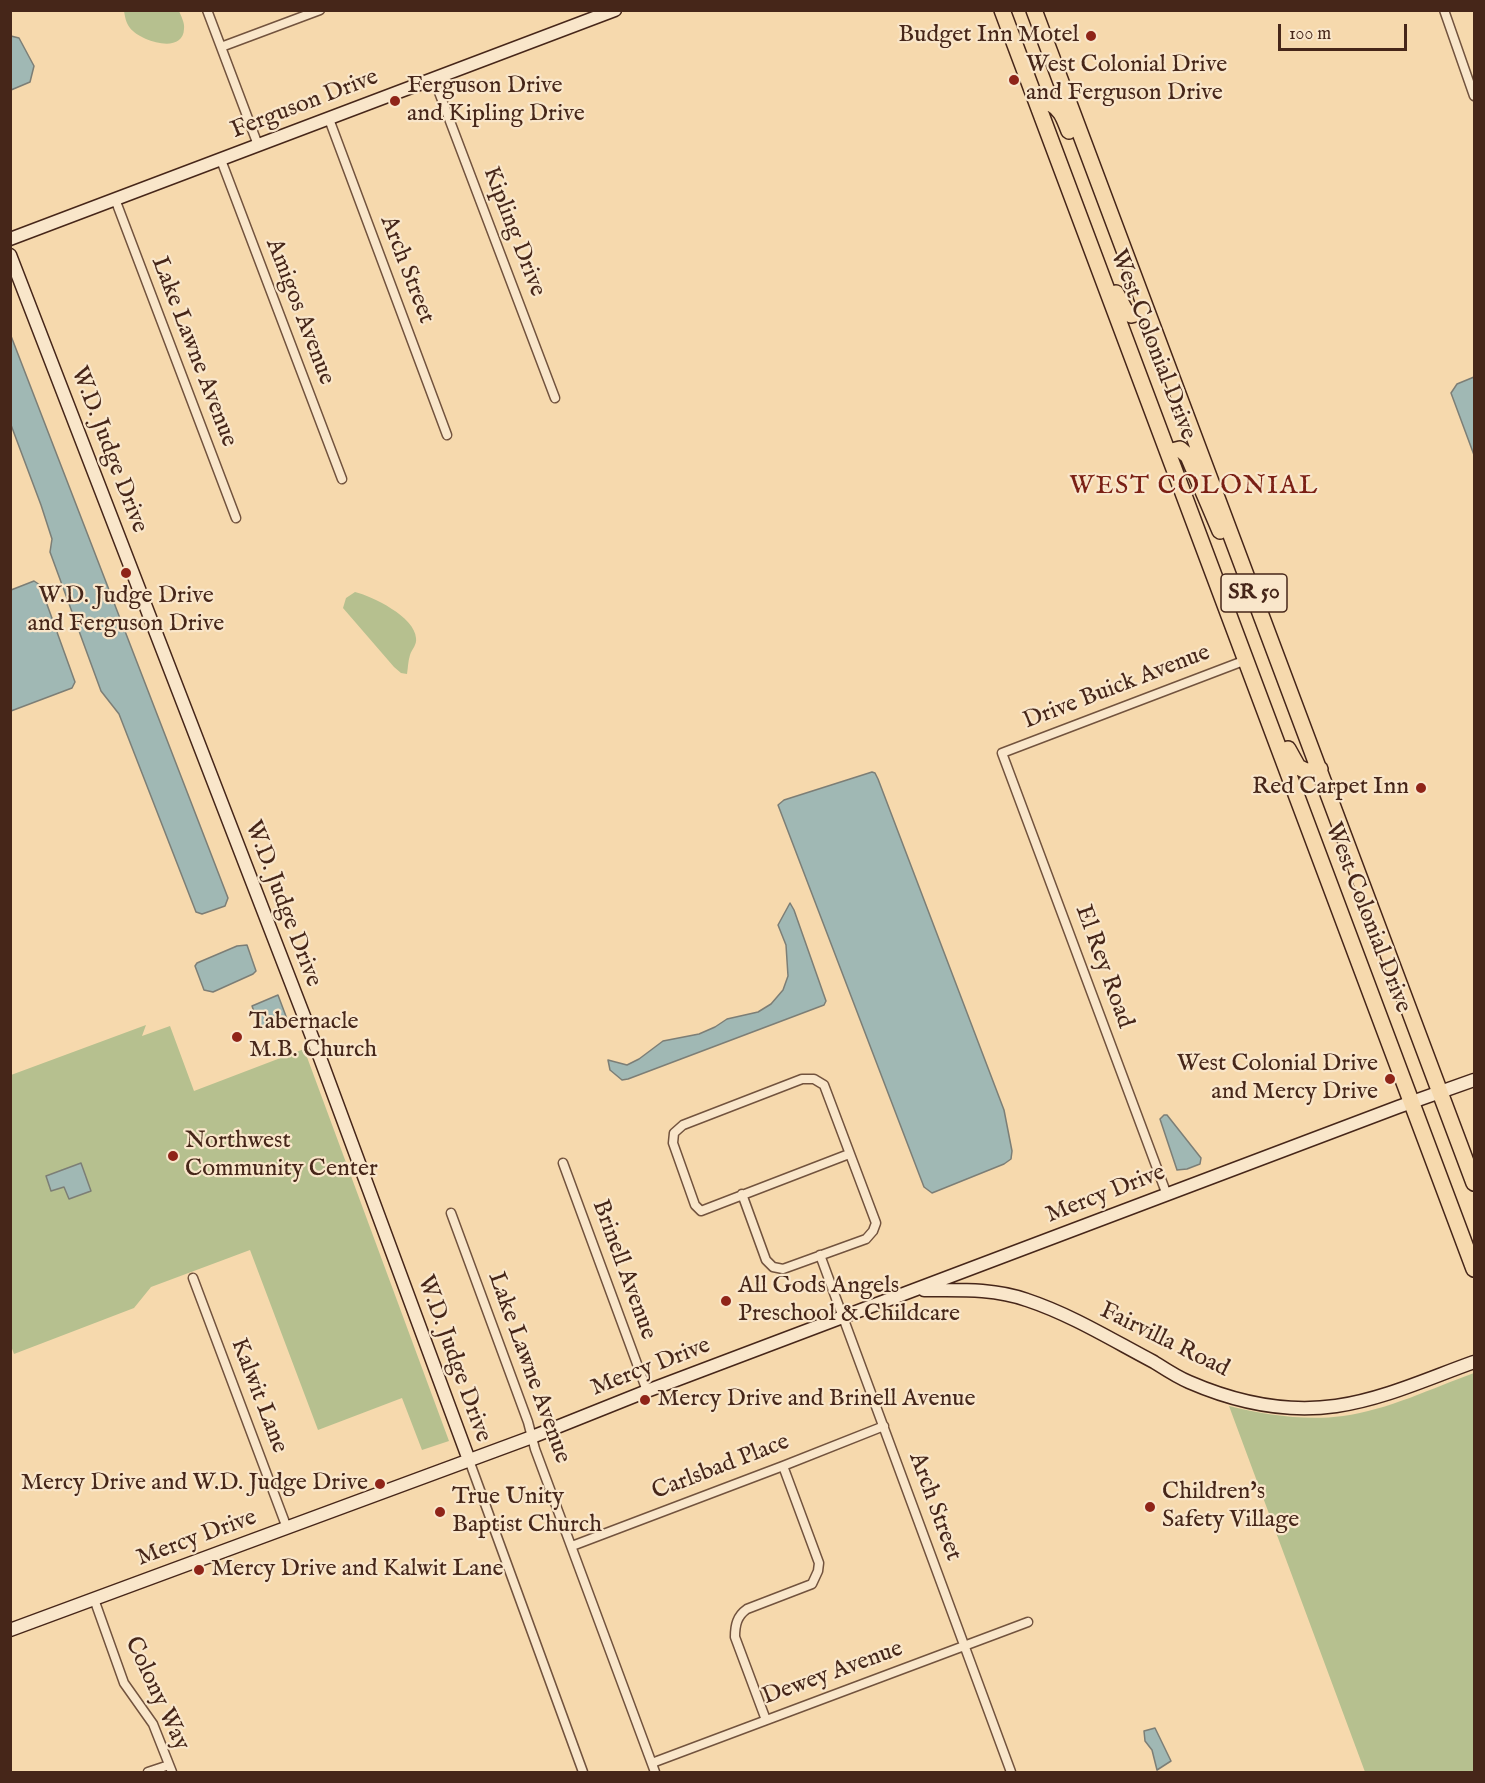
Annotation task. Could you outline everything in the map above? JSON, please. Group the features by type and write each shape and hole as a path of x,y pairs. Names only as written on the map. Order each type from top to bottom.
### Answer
{"highway":[{"name":"West Colonial Drive","path":"1002,10 1474,1269"},
{"name":"West Colonial Drive","path":"1034,10 1474,1183"},
{"path":"1038,105 1050,103 1062,113 1086,175 1099,183"},
{"path":"1086,233 1095,241 1125,310 1131,315 1147,311"},
{"path":"1168,452 1180,448 1188,456 1220,531 1231,533"},
{"path":"1255,684 1267,693 1288,749 1299,767 1306,771 1320,769"}],"street":[{"path":"207,10 258,145"},
{"path":"221,47 320,10"},
{"name":"Ferguson Drive","path":"10,239 615,10"},
{"path":"1444,10 1474,96"},
{"name":"Kipling Drive","path":"434,79 555,398"},
{"name":"Arch Street","path":"329,119 447,435"},
{"name":"Amigos Avenue","path":"221,160 342,479"},
{"name":"Lake Lawne Avenue","path":"115,199 236,518"},
{"name":"W.D. Judge Drive","path":"10,255 319,1055 583,1773"},
{"name":"Drive Buick Avenue","path":"1002,753 1246,660"},
{"name":"El Rey Road","path":"1002,753 1167,1195"},
{"path":"742,1194 766,1260 773,1268 783,1269 866,1239 876,1223 824,1085 814,1078 802,1079 694,1120 683,1125 674,1133 673,1143 695,1206 701,1211 742,1194 849,1154"},
{"name":"Mercy Drive","path":"10,1630 532,1437 647,1391 1474,1080"},
{"name":"Brinell Avenue","path":"563,1163 647,1391"},
{"name":"Lake Lawne Avenue","path":"451,1213 655,1773"},
{"name":"Arch Street","path":"820,1255 1011,1773"},
{"path":"965,1271 972,1287 977,1290"},
{"name":"Kalwit Lane","path":"193,1278 287,1528"},
{"name":"Fairvilla Road","path":"916,1290 977,1290 1025,1299 1075,1320 1188,1382 1242,1401 1305,1408 1339,1405 1376,1398 1474,1362"},
{"name":"Carlsbad Place","path":"572,1546 884,1426"},
{"path":"766,1720 735,1637 735,1627 741,1613 747,1609 812,1584 819,1563 783,1466"},
{"name":"Colony Way","path":"94,1599 124,1683 153,1724 170,1769"},
{"name":"Dewey Avenue","path":"652,1763 1028,1622"},
{"path":"148,1773 170,1769"}],"green space":[{"path":"124,11 179,11 184,24 182,37 177,42 169,44 151,41 135,33 126,20"},
{"path":"355,592 392,609 401,615 414,630 416,643 409,657 407,674 401,673 394,667 343,608 346,598"},
{"path":"146,1025 142,1036 170,1026 194,1091 304,1049 449,1441 422,1450 402,1398 318,1430 250,1250 151,1287 134,1308 14,1354 11,1346 11,1075"},
{"path":"1474,1373 1474,1772 1365,1772 1229,1406 1286,1416 1314,1418 1343,1416 1393,1404"}],"water":[{"path":"11,36 19,38 34,66 30,82 11,90"},
{"path":"11,336 228,898 225,906 202,914 196,912 119,714 101,691 50,552 52,539 11,425"},
{"path":"1474,377 1474,455 1451,393 1457,384"},
{"path":"34,581 40,585 75,682 72,688 11,711 11,590"},
{"path":"872,772 878,779 1004,1110 1012,1151 1011,1159 1004,1164 932,1193 924,1187 778,805 784,800"},
{"path":"790,903 826,1001 824,1005 628,1079 622,1080 610,1070 608,1060 627,1065 663,1041 699,1034 727,1019 758,1012 771,1004 783,990 788,976 786,945 778,925"},
{"path":"247,945 256,971 213,992 204,990 195,966 197,963 237,946"},
{"path":"278,995 287,1019 260,1028 252,1006"},
{"path":"1167,1115 1201,1158 1200,1164 1177,1170 1160,1119"},
{"path":"81,1163 91,1191 69,1199 64,1187 51,1191 46,1176"},
{"path":"1155,1728 1171,1761 1157,1770 1152,1750 1145,1741 1144,1731"}],"place":[{"name":"Budget Inn Motel","path":"1091,36"},
{"name":"West Colonial Drive and Ferguson Drive","path":"1014,80"},
{"name":"Ferguson Drive and Kipling Drive","path":"395,101"},
{"name":"W.D. Judge Drive and Ferguson Drive","path":"126,573"},
{"name":"Red Carpet Inn","path":"1421,788"},
{"name":"Tabernacle M.B. Church","path":"237,1037"},
{"name":"West Colonial Drive and Mercy Drive","path":"1390,1079"},
{"name":"Northwest Community Center","path":"173,1156"},
{"name":"All Gods Angels Preschool & Childcare","path":"726,1301"},
{"name":"Mercy Drive and Brinell Avenue","path":"645,1400"},
{"name":"Mercy Drive and W.D. Judge Drive","path":"380,1484"},
{"name":"Children's Safety Village","path":"1150,1507"},
{"name":"True Unity Baptist Church","path":"440,1512"},
{"name":"Mercy Drive and Kalwit Lane","path":"199,1570"}],"district":[{"name":"WEST COLONIAL","path":"1194,488"}]}
